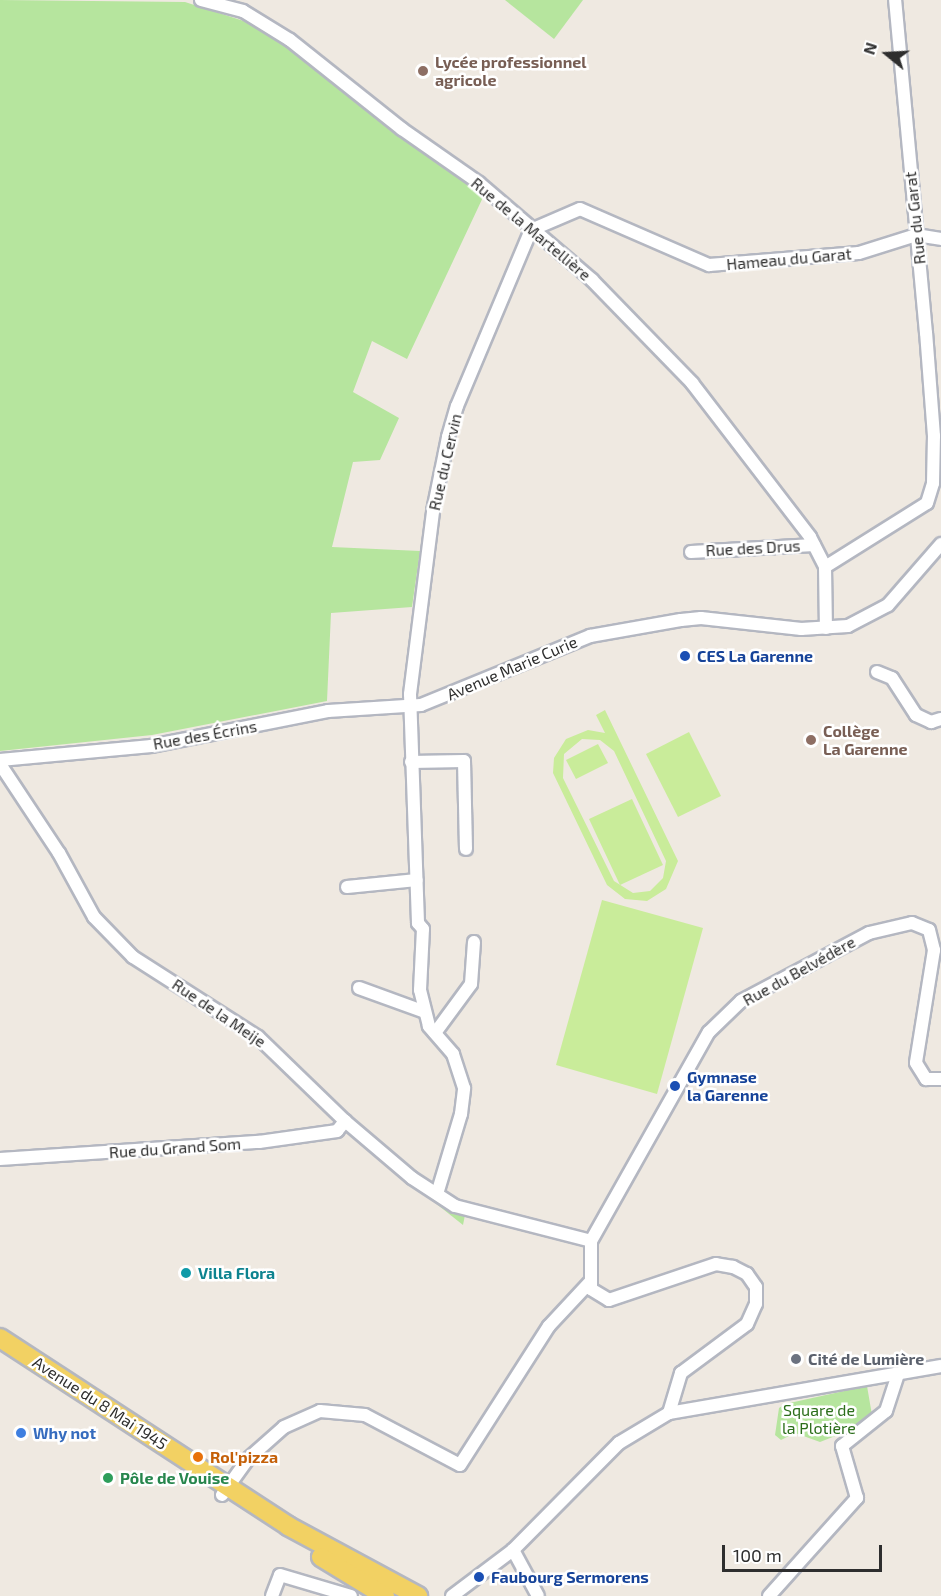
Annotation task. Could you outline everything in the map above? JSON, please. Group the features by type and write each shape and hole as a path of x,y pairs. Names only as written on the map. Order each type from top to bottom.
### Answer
{"main road":[{"name":"Avenue du 8 Mai 1945","path":"0,1338 385,1596"},
{"name":"Avenue du 8 Mai 1945","path":"0,1349 225,1490 418,1596"}],"street":[{"name":"Rue de la Martellière","path":"201,0 243,11 290,40 402,129 479,183 531,230 569,257 692,383 814,545 825,567 826,628"},
{"name":"Rue du Garat","path":"825,567 927,503 933,483 938,435 916,235 895,0"},
{"name":"Hameau du Garat","path":"531,230 580,209 709,266 860,253 916,235"},
{"name":"Rue du Cervin","path":"437,1194 464,1100 459,1065 435,1033 425,1012 420,990 423,929 418,923 409,707 433,511 448,438 457,406 531,230"},
{"path":"916,235 941,239"},
{"name":"Avenue Marie Curie","path":"409,707 590,636 701,618 826,628 848,626 888,605 941,544"},
{"name":"Rue des Drus","path":"691,552 814,545"},
{"path":"877,672 898,684 907,707 916,715 931,722 941,719"},
{"name":"Rue des Écrins","path":"0,762 151,746 328,711 409,707"},
{"path":"411,762 464,761 466,849"},
{"name":"Rue de la Meije","path":"0,762 59,853 94,917 133,957 258,1037 345,1121 454,1206 591,1241"},
{"path":"347,887 417,880"},
{"name":"Rue du Belvédère","path":"591,1241 709,1032 741,1001 869,933 912,923 929,930 933,937 934,950 916,1063 926,1079 941,1079"},
{"path":"435,1033 471,984 474,942"},
{"path":"359,988 425,1012"},
{"name":"Rue du Grand Som","path":"0,1159 259,1142 336,1131 345,1121"},
{"path":"591,1241 590,1282 597,1296 609,1300 716,1264 740,1270 756,1287 756,1304 747,1324 681,1373 669,1413"},
{"path":"225,1490 248,1459 284,1428 320,1411 365,1415 460,1465 543,1334 590,1282"},
{"path":"452,1596 513,1550 619,1443 669,1413 898,1375 941,1365"},
{"path":"769,1596 857,1498 843,1446 886,1411 898,1375"},
{"path":"513,1550 538,1596"},
{"path":"272,1596 280,1575 351,1596"}],"green space":[{"path":"0,0 185,2 259,26 485,193 407,359 372,341 353,392 399,418 380,460 353,462 332,547 420,551 412,607 331,613 327,701 152,735 0,751"},
{"path":"505,0 583,0 554,39"},
{"path":"605,710 678,861 666,889 647,901 625,899 607,885 553,773 554,758 566,739 588,730 605,733 596,715","holes":["582,739 600,740 614,751 666,861 663,878 650,891 633,893 614,881 563,778 564,754"]},
{"path":"689,732 721,796 678,817 646,754"},
{"path":"598,744 608,763 576,779 566,760"},
{"path":"632,799 663,865 620,885 589,819"},
{"path":"602,900 703,928 657,1094 556,1065"},
{"path":"360,1141 465,1215 463,1225 366,1148"},
{"name":"Square de la Plotière","path":"867,1386 872,1415 853,1429 820,1442 795,1433 781,1440 775,1435 779,1408 785,1404"}],"place":[{"name":"Lycée professionnel agricole","path":"423,71"},
{"name":"CES La Garenne","path":"685,656"},
{"name":"Collège La Garenne","path":"811,740"},
{"name":"Gymnase la Garenne","path":"675,1086"},
{"name":"Villa Flora","path":"186,1273"},
{"name":"Cité de Lumière","path":"796,1359"},
{"name":"Why not","path":"21,1433"},
{"name":"Rol'pizza","path":"198,1457"},
{"name":"Pôle de Vouise","path":"108,1478"},
{"name":"Faubourg Sermorens","path":"479,1577"}]}
